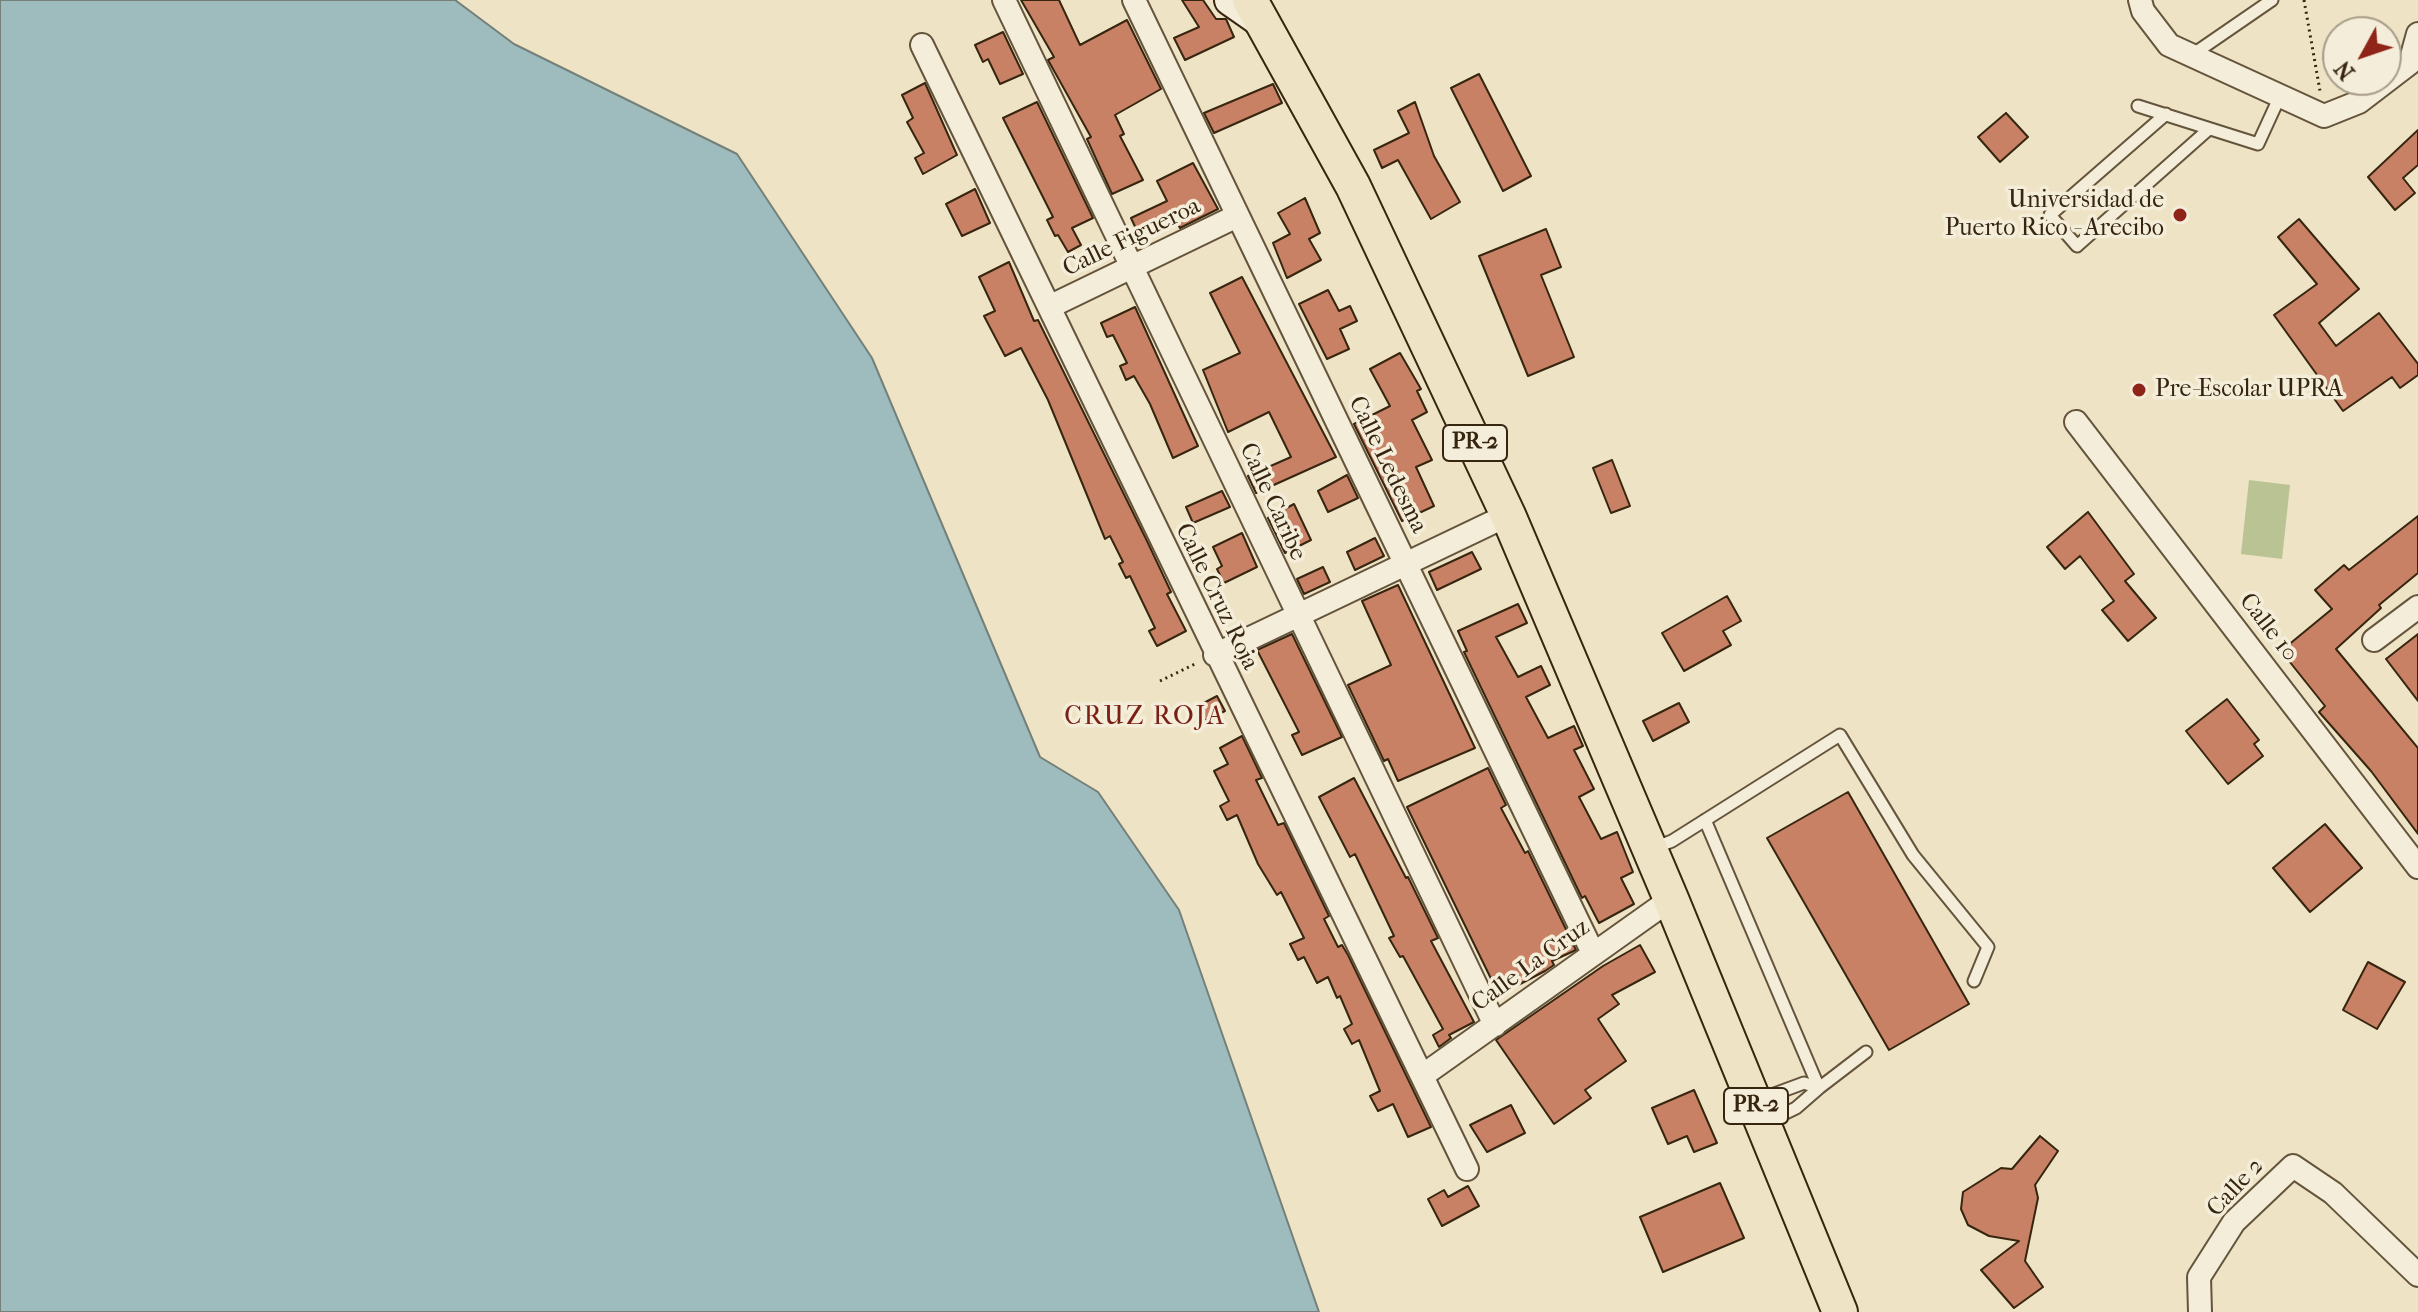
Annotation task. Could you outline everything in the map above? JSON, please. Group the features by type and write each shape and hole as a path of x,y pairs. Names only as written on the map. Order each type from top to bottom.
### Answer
{"main road":[{"name":"PR-2","path":"1257,11 1353,186 1508,515 1671,899 1840,1312"}],"street":[{"name":"Calle Caribe","path":"1004,0 1495,1025"},
{"name":"Calle Ledesma","path":"1134,0 1593,953"},
{"path":"1230,0 1257,11"},
{"path":"2140,0 2143,11 2169,45 2324,116 2359,102 2410,63 2418,34"},
{"name":"Calle Cruz Roja","path":"922,45 1215,655 1467,1169"},
{"name":"Calle Figueroa","path":"1049,307 1237,216"},
{"name":"Calle 10","path":"2076,422 2418,867"},
{"path":"1215,655 1508,515"},
{"path":"2374,640 2418,607"},
{"name":"Calle La Cruz","path":"1422,1076 1671,899"},
{"name":"Calle 2","path":"2200,1312 2199,1277 2234,1222 2293,1166 2333,1193 2418,1275"}],"lane":[{"path":"2192,55 2272,0"},
{"path":"2138,106 2258,144 2280,96"},
{"path":"2166,114 2050,215 2077,246 2209,129"},
{"path":"1650,849 1705,820 1840,735 1913,855 1988,947 1974,981"},
{"path":"1705,820 1819,1088"},
{"path":"1758,1112 1796,1108 1866,1052"},
{"path":"1758,1112 1804,1083 1819,1088"}],"path":[{"path":"2304,0 2324,116"},
{"path":"1160,681 1215,655"}],"green space":[{"path":"2249,480 2290,485 2282,559 2241,554"}],"water":[{"path":"0,0 455,0 514,44 737,154 872,358 1040,757 1098,792 1179,910 1319,1312 0,1312"}],"building":[{"path":"1021,0 1059,0 1080,45 1127,20 1161,89 1115,115 1124,134 1120,136 1143,180 1112,194 1087,139 1091,137 1048,60 1054,57"},
{"path":"1182,0 1203,0 1216,19 1226,19 1234,37 1185,60 1174,38 1199,27"},
{"path":"1003,32 1023,74 1000,84 988,59 983,62 975,45"},
{"path":"1479,74 1531,176 1503,191 1451,88"},
{"path":"925,83 957,155 923,174 915,158 924,153 907,122 913,118 902,95"},
{"path":"1273,84 1282,103 1214,133 1204,113"},
{"path":"1037,102 1093,218 1072,228 1081,245 1068,252 1047,220 1053,217 1003,118"},
{"path":"1415,102 1434,156 1460,202 1431,219 1398,160 1382,168 1374,150 1409,133 1398,111"},
{"path":"2006,113 2028,137 2000,162 1978,137"},
{"path":"2418,130 2418,165 2403,178 2415,193 2395,210 2368,177"},
{"path":"1193,163 1218,209 1180,228 1173,216 1138,233 1131,218 1167,201 1157,181"},
{"path":"975,189 990,223 962,236 946,204"},
{"path":"1305,198 1320,233 1309,239 1321,260 1287,278 1273,243 1290,234 1278,213"},
{"path":"2299,219 2359,289 2319,323 2336,346 2379,313 2418,364 2418,375 2400,388 2392,377 2343,411 2274,315 2317,284 2278,237"},
{"path":"1546,229 1561,267 1541,275 1574,357 1528,376 1479,256"},
{"path":"1009,262 1034,321 1038,320 1171,592 1167,594 1186,631 1157,646 1149,631 1155,628 1130,576 1126,578 1119,564 1123,562 1110,536 1105,539 1048,400 1021,348 1005,356 984,316 995,311 979,277"},
{"path":"1242,277 1336,457 1256,493 1248,476 1291,457 1269,412 1228,432 1203,370 1240,353 1210,293"},
{"path":"1328,290 1339,311 1350,306 1357,321 1340,329 1349,349 1327,359 1299,304"},
{"path":"1135,307 1198,446 1173,458 1150,404 1134,376 1126,380 1120,366 1127,363 1113,335 1107,337 1101,323"},
{"path":"1400,353 1421,389 1417,391 1427,412 1412,420 1432,460 1416,467 1434,506 1402,521 1354,424 1390,406 1370,369"},
{"path":"1612,460 1630,506 1611,513 1593,468"},
{"path":"1347,475 1358,498 1328,512 1318,491"},
{"path":"1222,491 1230,507 1193,523 1186,507"},
{"path":"1294,504 1311,540 1285,553 1268,518"},
{"path":"2088,512 2134,574 2125,581 2156,618 2128,641 2102,610 2114,601 2080,556 2065,569 2047,547"},
{"path":"2418,516 2418,573 2379,605 2381,608 2336,649 2418,748 2418,834 2371,771 2319,712 2325,706 2281,651 2332,609 2315,590 2344,565 2349,570"},
{"path":"1242,533 1257,567 1224,583 1217,569 1222,566 1213,547"},
{"path":"1375,538 1384,556 1355,570 1347,552"},
{"path":"1472,552 1481,569 1437,590 1429,572"},
{"path":"1323,567 1330,582 1304,594 1297,579"},
{"path":"1398,585 1475,748 1398,781 1388,759 1384,761 1348,685 1391,665 1362,601"},
{"path":"1727,596 1741,621 1723,631 1731,645 1684,671 1662,633"},
{"path":"1518,604 1527,623 1496,637 1518,677 1541,666 1550,685 1526,697 1548,738 1574,726 1583,746 1574,750 1594,789 1579,797 1601,839 1617,832 1633,872 1621,878 1634,904 1599,923 1585,896 1582,898 1464,652 1467,651 1458,631"},
{"path":"1292,634 1342,737 1302,755 1292,735 1299,732 1257,650"},
{"path":"2418,634 2418,701 2386,659"},
{"path":"1217,696 1225,711 1205,721 1198,706"},
{"path":"2227,699 2259,740 2254,744 2263,756 2228,784 2186,731"},
{"path":"1679,703 1689,722 1653,741 1643,721"},
{"path":"1242,736 1262,778 1256,780 1278,825 1284,823 1329,916 1324,919 1338,947 1342,945 1348,955 1431,1127 1408,1137 1393,1104 1378,1111 1370,1096 1380,1091 1359,1040 1352,1044 1344,1029 1352,1024 1340,996 1337,998 1328,977 1317,983 1304,957 1298,960 1290,944 1304,938 1281,892 1277,895 1258,864 1237,815 1227,820 1220,806 1229,801 1214,771 1228,764 1220,748"},
{"path":"1488,768 1506,805 1501,808 1525,853 1528,851 1576,950 1552,961 1554,965 1545,971 1499,995 1407,807"},
{"path":"1354,778 1438,938 1431,941 1474,1022 1449,1035 1451,1038 1439,1047 1433,1035 1443,1029 1403,956 1400,957 1389,938 1394,936 1355,854 1350,857 1319,797"},
{"path":"1848,792 1969,1004 1889,1050 1767,838"},
{"path":"2325,824 2362,868 2310,912 2273,868"},
{"path":"1640,945 1655,972 1612,995 1619,1004 1598,1019 1626,1061 1585,1090 1591,1098 1554,1124 1496,1040 1603,966"},
{"path":"2368,962 2405,982 2377,1029 2343,1010"},
{"path":"1694,1090 1717,1143 1694,1152 1687,1136 1668,1144 1652,1108"},
{"path":"1511,1105 1525,1133 1487,1152 1470,1125"},
{"path":"2040,1136 2058,1151 2035,1185 2038,1198 2025,1261 2043,1287 2014,1308 1981,1270 2019,1241 1989,1236 1968,1225 1961,1209 1963,1192 2001,1168 2012,1169"},
{"path":"1720,1183 1744,1238 1663,1272 1640,1217"},
{"path":"1468,1186 1479,1206 1442,1226 1428,1199 1444,1190 1448,1197"}],"place":[{"name":"Universidad de Puerto Rico - Arecibo","path":"2180,215"},
{"name":"Pre-Escolar UPRA","path":"2139,390"}],"district":[{"name":"CRUZ ROJA","path":"1145,718"}]}
